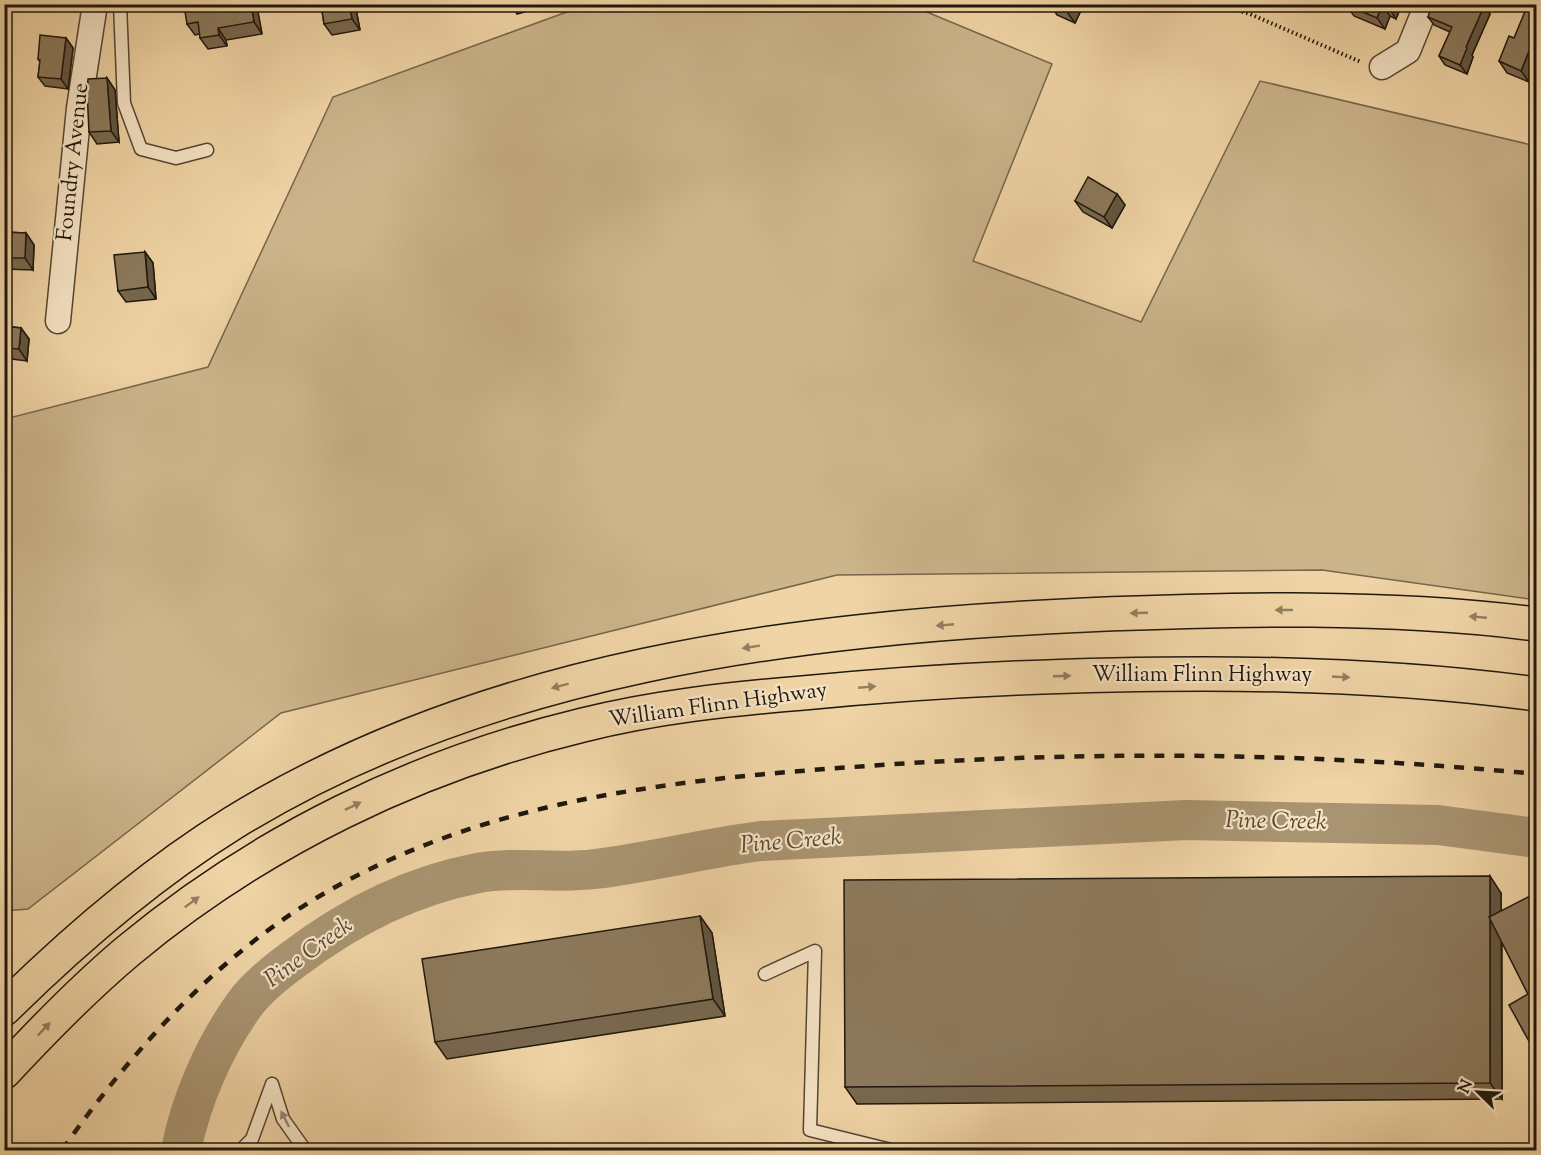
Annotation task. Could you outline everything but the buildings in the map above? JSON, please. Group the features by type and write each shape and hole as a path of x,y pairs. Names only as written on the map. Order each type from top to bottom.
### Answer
{"highway":[{"name":"William Flinn Highway","path":"4,1009 81,937 130,896 193,849 277,798 340,765 405,736 495,704 583,680 671,661 779,643 947,624 1038,617 1198,610 1282,610 1436,613 1536,624"},
{"name":"William Flinn Highway","path":"4,1072 48,1025 126,952 194,900 269,851 344,811 423,775 502,747 586,724 662,709 780,695 949,681 1096,675 1190,674 1325,677 1453,684 1536,694"}],"street":[{"name":"Foundry Avenue","path":"57,321 79,108 95,4"},
{"path":"1382,67 1408,51 1427,4"}],"lane":[{"path":"120,4 124,103 141,149 176,158 207,150"},
{"path":"765,974 815,951 810,1130 891,1150"},
{"path":"241,1150 252,1139 272,1084 283,1119 305,1150"}],"path":[{"path":"1216,4 1250,14 1365,64 1382,67"}],"shaded area":[{"path":"586,5 910,5 1052,64 973,261 1141,322 1260,81 1536,146 1536,600 1322,570 837,575 281,713 28,909 5,911 5,419 208,367 333,97"}],"waterway":[{"name":"Pine Creek","path":"181,1150 185,1131 205,1074 233,1021 249,998 261,986 315,944 358,917 428,886 478,873 595,869 761,841 1186,820 1438,825 1536,838"}],"railway":[{"path":"62,1150 124,1068 158,1030 194,993 272,928 315,899 360,874 418,848 478,826 538,809 600,796 726,778 853,767 1024,758 1109,756 1280,758 1365,761 1536,774"}]}
